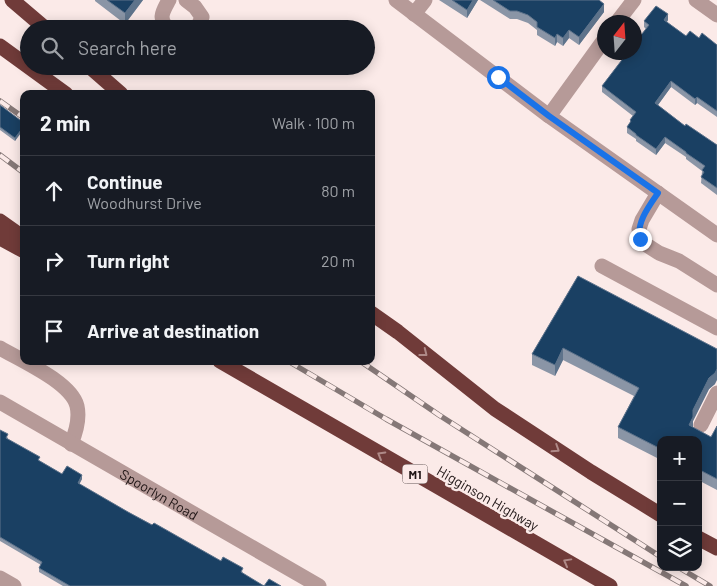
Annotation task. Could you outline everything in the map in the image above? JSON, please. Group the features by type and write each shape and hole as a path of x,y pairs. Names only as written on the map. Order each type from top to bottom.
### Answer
{"highway":[{"path":"12,0 35,20"},
{"path":"0,46 20,61"},
{"path":"40,75 60,90"},
{"path":"99,75 116,90"},
{"path":"0,221 20,235"},
{"path":"0,238 20,249"},
{"path":"375,312 495,409 657,513"},
{"path":"375,316 398,332"},
{"name":"Higginson Highway","path":"227,365 610,586"},
{"path":"702,540 717,548"}],"street":[{"path":"162,20 161,16 169,0"},
{"path":"186,0 202,17 201,20"},
{"path":"396,0 549,116 717,235"},
{"path":"414,14 425,0"},
{"path":"622,15 634,0"},
{"path":"696,0 717,15"},
{"path":"549,116 597,50"},
{"path":"658,193 642,220 639,228 640,239 659,253 679,261 717,285"},
{"path":"602,266 717,328"},
{"path":"0,348 20,360"},
{"path":"29,365 56,381 72,395 77,405 78,417 76,432 71,444"},
{"path":"701,425 717,393"},
{"name":"Spoorlyn Road","path":"0,402 319,586"},
{"path":"0,578 14,586"}],"building":[{"path":"107,0 135,0 125,13"},
{"path":"452,0 473,0 467,10"},
{"path":"493,0 599,0 604,4 579,37 569,30 563,38 557,34 555,38 537,27 537,22 528,15 517,11 510,11"},
{"path":"656,6 668,14 664,20 686,36 690,31 699,38 702,33 717,45 717,111 697,97 695,99 671,81 655,103 685,126 686,124 717,145 717,188 701,177 705,166 665,137 656,149 636,135 627,127 636,112 602,86 622,60 642,60 642,34 649,25 644,21"},
{"path":"0,105 20,120 20,131 15,138 0,127"},
{"path":"578,276 717,349 717,369 709,378 693,410 693,417 689,425 711,437 717,426 717,479 702,471 702,436 657,436 657,447 618,427 639,388 563,348 555,365 532,354"},
{"path":"0,430 8,434 6,438 40,457 38,460 62,474 67,466 82,475 78,483 128,512 152,525 154,523 221,561 223,557 243,568 241,572 264,586 70,586 39,568 42,562 0,537"},
{"path":"269,579 281,586 264,586"}],"railway":[{"path":"0,101 20,115"},
{"path":"0,155 20,170"},
{"path":"295,365 386,419 686,586"},
{"path":"366,365 439,415 657,554"},
{"path":"685,571 710,586"}],"route":[{"path":"498,77 549,116 658,193 642,220 639,228 640,239"}]}
